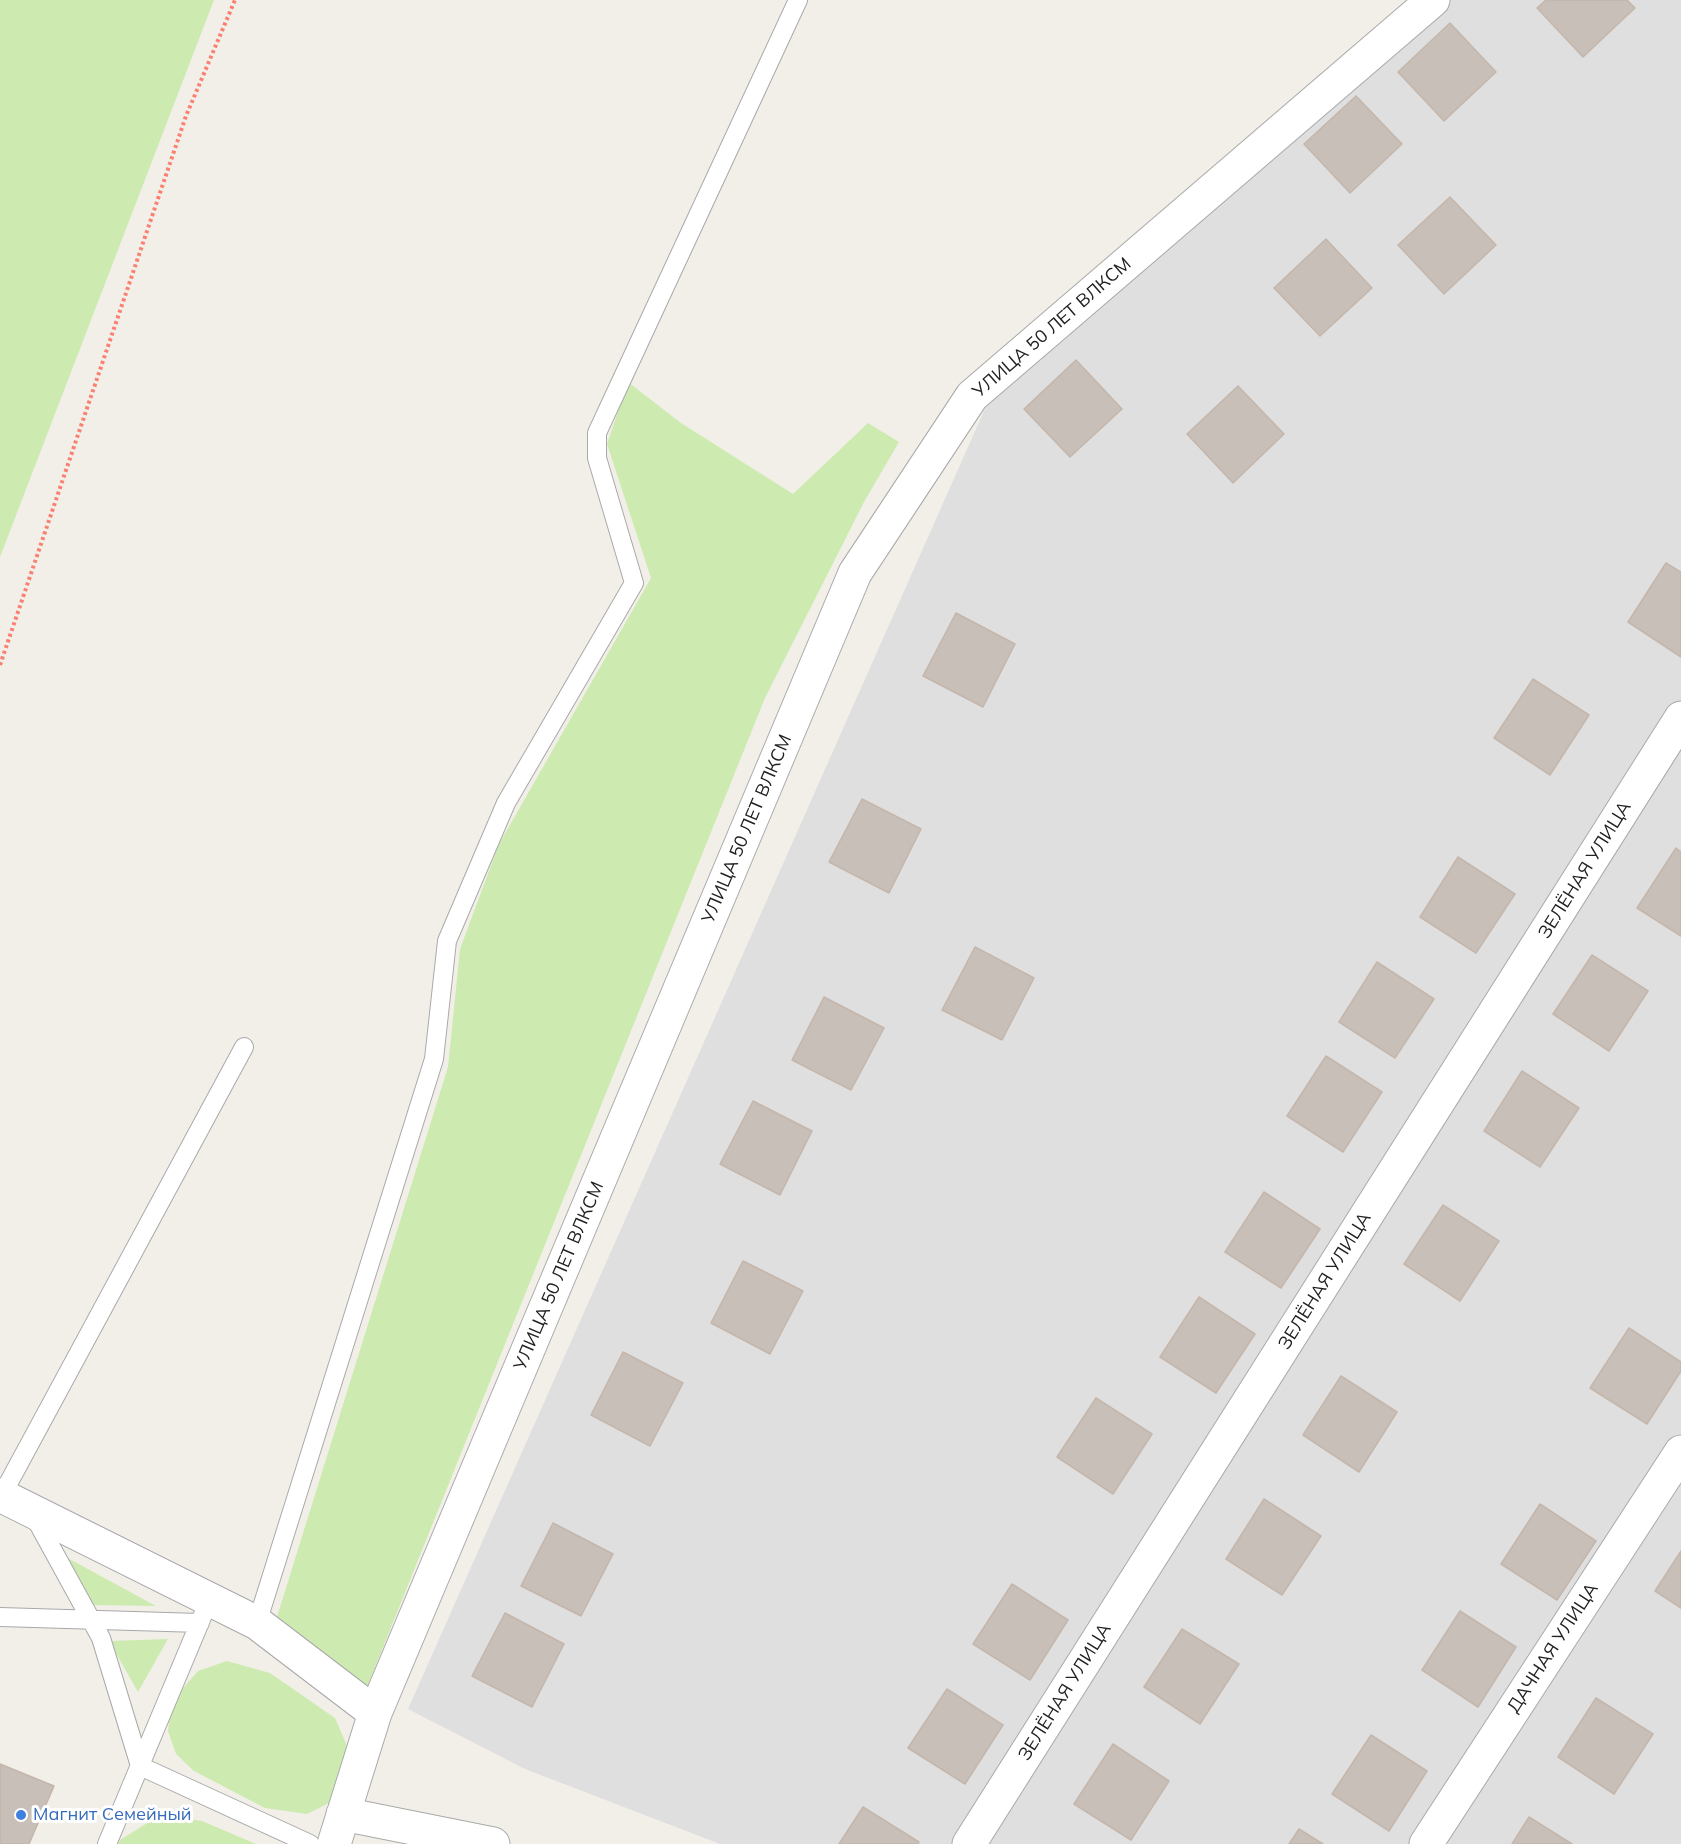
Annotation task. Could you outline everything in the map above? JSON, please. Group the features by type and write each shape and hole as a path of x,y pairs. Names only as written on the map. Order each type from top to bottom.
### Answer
{"street":[{"name":"УЛИЦА 50 ЛЕТ ВЛКСМ","path":"338,1829 375,1713 855,573 972,396 1433,0"},
{"name":"ЗЕЛЁНАЯ УЛИЦА","path":"969,1844 1681,718"},
{"name":"ДАЧНАЯ УЛИЦА","path":"1426,1844 1681,1452"},
{"path":"11,1499 205,1611 257,1623 375,1713"},
{"path":"338,1829 493,1844"}],"lane":[{"path":"257,1623 434,1059 447,940 506,803 634,583 597,458 597,433 798,0"},
{"path":"244,1047 11,1499 101,1638 140,1766 310,1844"},
{"path":"0,1617 91,1620 205,1611 107,1844"}],"path":[{"path":"0,665 186,116 235,0"}],"shaded area":[{"path":"1413,0 1681,0 1681,1844 720,1844 525,1769 408,1709 995,386"}],"green space":[{"path":"0,0 214,0 0,557"},
{"path":"628,382 681,423 793,494 868,423 899,442 864,502 765,698 367,1687 276,1620 448,1067 460,949 499,844 651,578 607,444"},
{"path":"64,1556 156,1606 90,1605"},
{"path":"168,1639 138,1692 109,1641"},
{"path":"227,1661 270,1673 335,1718 350,1753 341,1797 307,1814 265,1808 194,1771 176,1754 168,1731 171,1702 198,1671"},
{"path":"160,1815 202,1821 256,1844 118,1844 120,1840"}],"building":[{"path":"1546,0 1627,0 1635,8 1583,57 1537,8"},
{"path":"1450,23 1496,72 1444,121 1398,72"},
{"path":"1356,96 1402,144 1350,193 1304,144"},
{"path":"1450,197 1496,245 1444,294 1398,245"},
{"path":"1326,239 1372,288 1320,336 1274,288"},
{"path":"1076,360 1122,409 1070,457 1024,409"},
{"path":"1238,386 1284,434 1233,483 1187,434"},
{"path":"1666,563 1681,572 1681,657 1628,622"},
{"path":"956,613 1015,644 983,707 923,676"},
{"path":"1533,679 1589,715 1550,775 1494,738"},
{"path":"862,799 921,829 889,893 829,862"},
{"path":"1676,848 1681,852 1681,936 1637,908"},
{"path":"1458,857 1515,894 1476,953 1420,917"},
{"path":"975,947 1034,978 1002,1040 942,1010"},
{"path":"1592,955 1648,991 1609,1051 1553,1014"},
{"path":"1377,962 1434,999 1395,1058 1339,1022"},
{"path":"824,997 884,1028 851,1090 792,1060"},
{"path":"1326,1056 1382,1092 1343,1152 1287,1116"},
{"path":"1522,1071 1579,1108 1540,1167 1484,1131"},
{"path":"753,1101 812,1131 780,1195 720,1164"},
{"path":"1264,1192 1320,1229 1281,1288 1225,1252"},
{"path":"1443,1205 1499,1241 1460,1301 1404,1264"},
{"path":"743,1261 803,1291 770,1354 711,1323"},
{"path":"1199,1297 1255,1334 1216,1393 1160,1357"},
{"path":"1629,1328 1681,1362 1681,1371 1647,1424 1590,1388"},
{"path":"623,1352 683,1383 650,1446 591,1415"},
{"path":"1341,1376 1397,1412 1359,1472 1303,1435"},
{"path":"1096,1398 1152,1434 1113,1494 1057,1457"},
{"path":"1264,1499 1321,1536 1282,1595 1226,1559"},
{"path":"1540,1504 1596,1541 1557,1600 1501,1564"},
{"path":"553,1523 613,1554 581,1616 521,1586"},
{"path":"1681,1551 1681,1608 1655,1591"},
{"path":"1012,1584 1068,1620 1030,1680 973,1644"},
{"path":"1460,1611 1516,1647 1478,1707 1422,1670"},
{"path":"505,1613 564,1644 532,1707 472,1676"},
{"path":"1182,1629 1239,1664 1200,1724 1144,1687"},
{"path":"947,1689 1003,1725 965,1784 908,1748"},
{"path":"1596,1698 1653,1734 1614,1794 1558,1757"},
{"path":"1371,1735 1427,1771 1389,1831 1332,1794"},
{"path":"1113,1744 1169,1781 1131,1840 1074,1804"},
{"name":"Магнит Семейный","path":"0,1764 54,1786 29,1844 0,1844"},
{"path":"863,1807 919,1842 918,1844 839,1844"},
{"path":"1529,1817 1572,1844 1512,1844"},
{"path":"1299,1829 1323,1844 1289,1844"}],"place":[{"name":"Магнит Семейный","path":"21,1815"}]}
